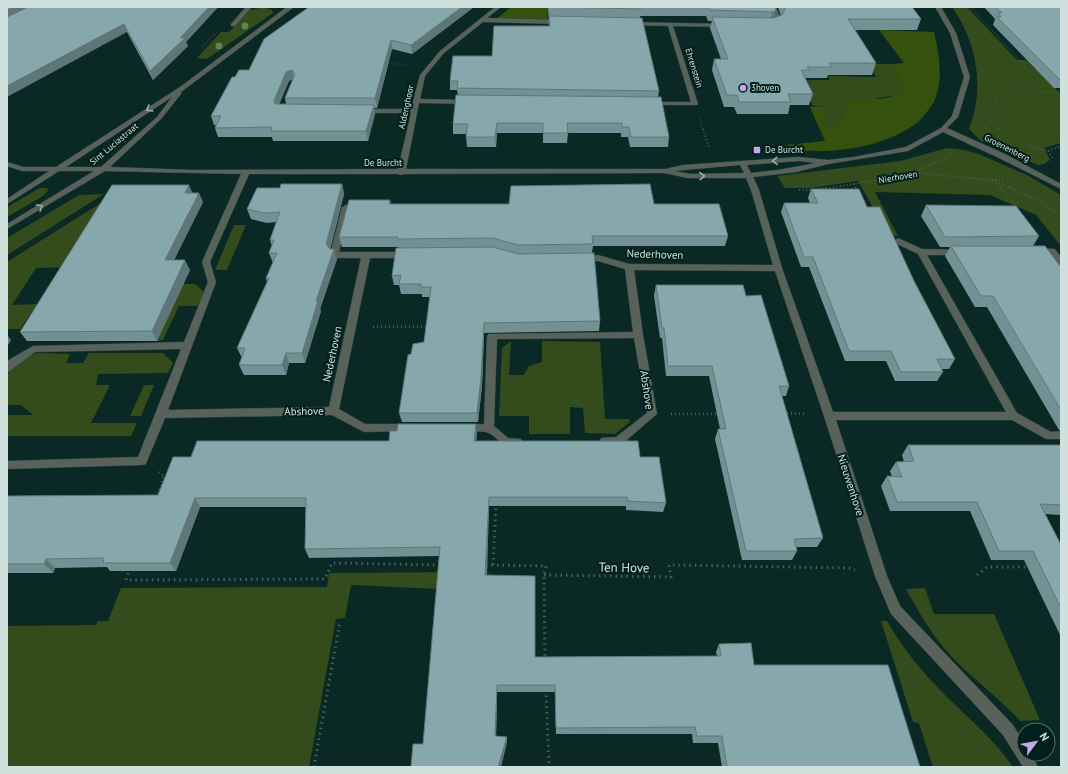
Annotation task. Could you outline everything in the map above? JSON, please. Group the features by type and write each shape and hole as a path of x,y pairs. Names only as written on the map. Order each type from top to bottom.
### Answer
{"street":[{"path":"233,25 249,7"},
{"name":"Sint Luciastraat","path":"7,202 60,169 139,115 182,88 291,7"},
{"name":"Aldenghoor","path":"401,173 422,76 442,52 498,7"},
{"path":"762,26 777,24 778,19 773,7"},
{"name":"De Burcht","path":"7,164 22,169 401,173 664,171 690,176 749,174 806,168 828,162 908,149 943,129 955,117 966,77 953,33 938,7"},
{"path":"482,20 568,22"},
{"path":"623,23 732,25"},
{"name":"Ehrenstein","path":"640,104 695,104 670,24"},
{"name":"Sint Luciastraat","path":"7,227 103,169 159,118 182,88"},
{"path":"417,101 480,102"},
{"path":"352,111 415,111"},
{"name":"Groenenberg","path":"943,129 974,142 1061,187"},
{"name":"De Burcht","path":"664,171 683,167 800,159 828,162"},
{"name":"Nieuwenhove","path":"743,163 749,174 778,268 829,416 881,576 895,610 1008,730 1031,767"},
{"path":"7,465 142,461 162,414 212,282 206,262 246,172"},
{"path":"346,207 334,255 366,256 419,254"},
{"path":"898,241 921,252 967,252"},
{"path":"1029,251 1052,251 1061,264"},
{"path":"921,252 1013,416"},
{"name":"Nederhoven","path":"333,411 366,256"},
{"name":"Nederhoven","path":"574,259 598,258 629,267 778,268"},
{"name":"Abshove","path":"594,441 618,441 652,414 638,335 629,267"},
{"path":"489,428 492,336 638,335"},
{"path":"7,369 10,364 33,349 187,345"},
{"name":"Abshove","path":"162,414 333,411 364,428 419,428"},
{"path":"829,416 1013,416 1050,436 1061,435"},
{"path":"450,428 489,428 506,442 530,442"}],"path":[{"path":"970,7 1025,66 1030,79 1028,93"},
{"path":"1019,58 1026,58"},
{"path":"381,61 428,70"},
{"path":"1002,133 991,120 997,97 1028,93 1061,92"},
{"path":"1027,145 1048,151 1061,146"},
{"path":"993,180 1027,181 1037,175 1054,160 1048,151"},
{"name":"Nierhoven","path":"861,198 854,184 915,173 993,180 1042,202 1061,216"},
{"path":"993,180 1018,210"},
{"path":"350,327 429,327"},
{"path":"779,413 829,416"},
{"path":"652,414 723,414"},
{"path":"142,461 164,476 156,498"},
{"path":"493,565 496,496"},
{"path":"131,565 126,580 324,579 332,563 446,565"},
{"path":"485,565 546,566 544,575 545,668"},
{"name":"Ten Hove","path":"544,575 670,577 669,565 849,568 881,576"},
{"path":"977,575 987,567 1032,567"},
{"path":"314,767 340,621"},
{"path":"545,683 549,767"}],"green space":[{"path":"264,7 272,10 273,13 207,59 197,58 221,32 229,32 250,10"},
{"path":"511,7 548,7 547,22 495,20"},
{"path":"952,7 967,7 1017,60 1026,60 1061,94 1061,143 1044,148 1050,160 1044,164 1038,165 981,141 969,129 977,98 976,66 973,50 967,35 961,21"},
{"path":"879,30 934,32 938,49 940,76 934,102 925,114 917,123 903,132 880,142 855,148 830,151 801,151 790,148 786,145 825,141 810,107 826,107 822,122 827,127 835,126 843,122 846,103 861,99 886,98 899,92 903,85 893,64 904,63"},
{"path":"869,64 893,64 903,85 901,89 895,95 875,99 867,103 845,116 843,123 835,126 827,127 822,122 825,107 813,106 806,91 784,84 809,84 807,80 830,80 828,76 876,77"},
{"path":"947,148 965,150 979,154 1029,176 1061,195 1061,246 1036,215 990,195 875,192 898,236 889,236 858,181 811,188 785,188 777,176 900,161"},
{"path":"40,188 47,188 48,191 43,196 7,217 7,207"},
{"path":"104,194 7,255 7,238 79,195"},
{"path":"115,194 72,267 36,268 12,305 37,304 20,329 7,329 7,262"},
{"path":"234,225 246,225 227,270 215,270"},
{"path":"183,284 195,284 204,292 198,306 179,306 163,340 157,341"},
{"path":"511,341 509,375 524,375 529,366 542,362 542,341 600,342 605,419 629,419 630,422 615,434 585,433 583,408 570,407 570,434 529,434 529,416 499,416 502,348"},
{"path":"39,353 70,354 66,363 83,363 89,353 163,353 173,363 168,373 98,374 96,385 110,385 91,423 137,423 131,436 7,436 7,415 33,415 21,405 7,405 7,377 12,368 20,361"},
{"path":"144,385 154,385 141,416 130,416"},
{"path":"467,572 439,589 351,585 345,618 336,619 309,767 7,767 7,626 96,625 98,621 108,621 121,588 327,587 329,573"},
{"path":"925,588 934,614 994,614 1040,720 1020,721 962,667 945,649 924,620 906,589"},
{"path":"881,621 887,621 921,670 990,738 1013,767 933,767 919,723 913,722"}],"building":[{"path":"7,7 14,7 7,10"},
{"path":"28,7 209,7 180,38 185,38 150,71 124,24 7,86 7,17"},
{"path":"309,7 462,7 411,45 391,40 375,98 285,98 295,74 292,70 286,72 274,101 275,104 374,105 366,131 271,131 272,127 215,128 221,116 211,116 232,77 235,77 239,70 249,70 264,39"},
{"path":"552,7 640,7 641,9"},
{"path":"708,7 776,8 775,11 772,12 710,10"},
{"path":"784,7 912,7 921,19 848,19 876,63 829,63 831,67 807,67 809,70 801,70 813,94 788,94 791,102 739,102 737,95 727,95 714,59 728,59 712,17 773,18 782,15 785,9"},
{"path":"996,7 1061,7 1061,79 1059,79 997,17 1001,17 998,13 1002,13"},
{"path":"549,16 642,18 659,91 457,88 458,81 450,81 453,56 492,56 494,26 550,26"},
{"path":"456,95 661,97 669,137 631,137 629,127 622,127 622,123 567,123 568,133 543,133 543,123 497,123 495,137 466,137 468,124 453,124"},
{"path":"281,184 342,184 326,244 330,249 334,249 316,301 318,301 302,353 286,353 282,365 239,365 245,348 237,348 269,278 266,278 277,253 269,253 274,240 270,240 280,212 264,213 247,209 257,188 280,188"},
{"path":"650,184 654,204 719,204 728,236 592,236 593,244 518,245 493,238 397,239 398,237 339,237 349,200 390,200 389,204 509,204 511,186"},
{"path":"112,185 189,185 185,193 199,193 165,260 185,260 152,331 20,332"},
{"path":"811,189 859,189 867,207 880,207 914,281 955,359 937,359 943,372 901,372 891,351 849,351 813,257 804,257 784,203 818,203"},
{"path":"926,205 1016,206 1039,236 945,237"},
{"path":"951,246 1045,246 1061,266 1061,410 993,296 981,296"},
{"path":"493,247 518,254 594,253 600,321 484,323 477,413 399,413 408,355 411,354 413,344 424,342 431,287 421,287 421,284 399,284 401,275 392,276 396,248"},
{"path":"656,285 743,285 746,296 761,295 789,386 779,386 823,538 794,539 797,551 746,551 718,429 726,429 712,366 668,366 664,328 662,328"},
{"path":"398,424 476,424 474,441 638,441 640,457 659,457 666,503 628,501 627,497 489,497 485,575 535,576 535,657 721,656 719,644 751,643 754,665 888,665 920,767 727,767 722,736 697,736 695,727 556,728 555,685 497,685 495,736 507,737 498,767 411,767 413,744 423,744 440,547 305,549 306,498 195,498 170,563 103,563 104,558 46,559 44,564 7,564 7,496 158,495 173,457 191,457 197,441 389,441 390,431 397,431"},
{"path":"908,445 1061,445 1061,505 1040,504 1061,545 1061,608 1033,551 999,551 977,502 897,502 887,476 902,477 896,462 914,461"}],"place":[{"name":"3hoven","path":"743,88"},
{"name":"De Burcht","path":"757,150"}]}
